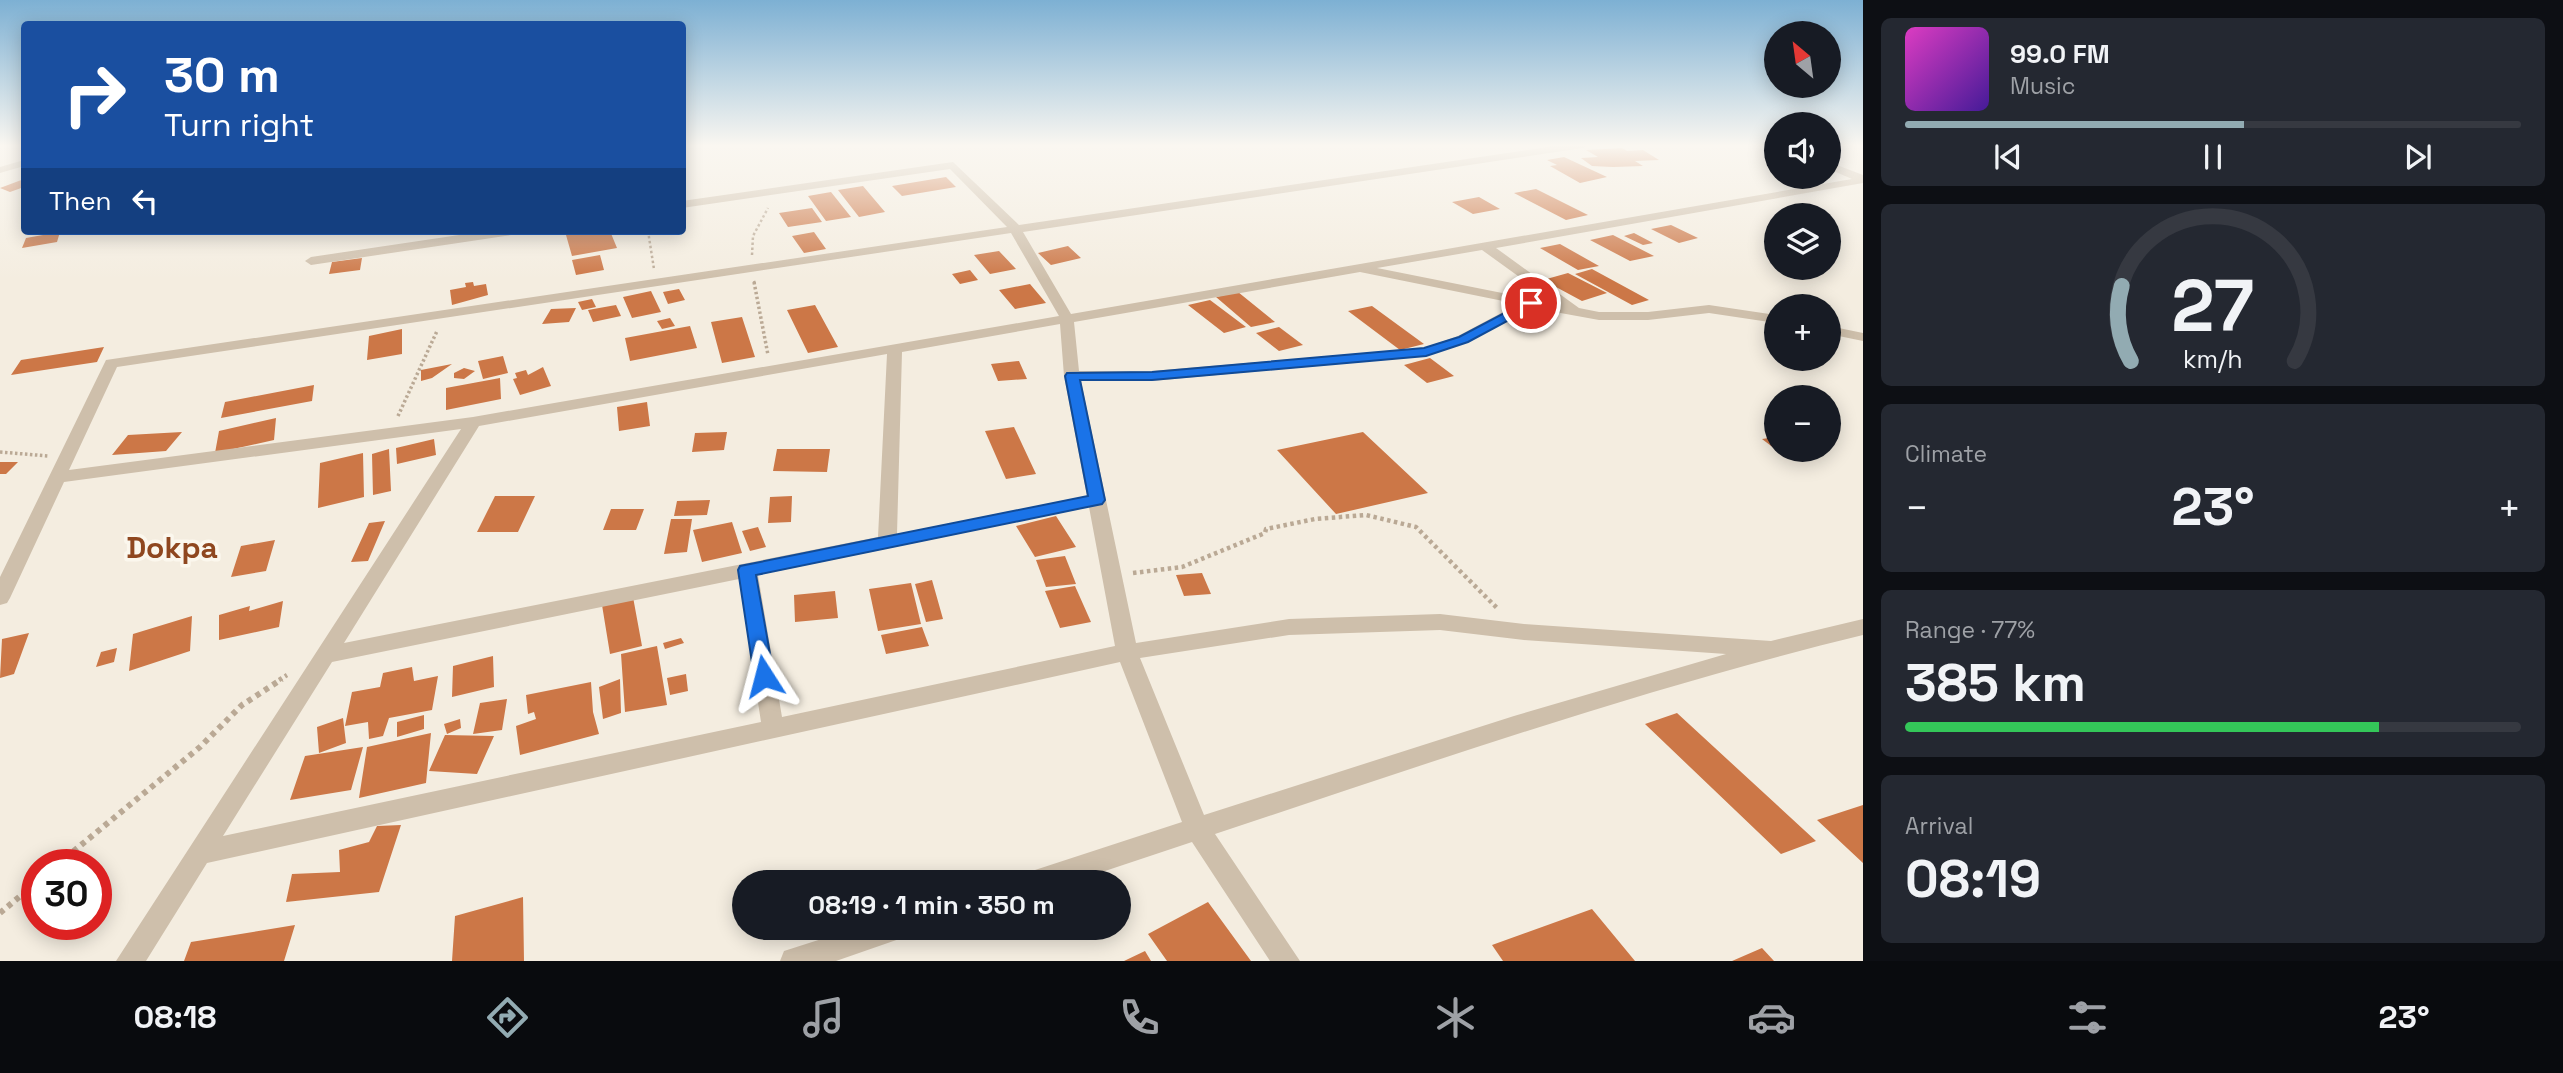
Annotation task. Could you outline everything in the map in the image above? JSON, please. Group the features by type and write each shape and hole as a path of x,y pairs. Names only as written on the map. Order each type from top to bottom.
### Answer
{"street":[{"path":"686,204 787,190"},
{"path":"977,190 1014,228 1067,318 1072,376 1127,652 1197,829 1286,961"},
{"path":"0,598 111,363 752,270 1276,190"},
{"path":"57,477 473,422 1802,190"},
{"path":"311,261 483,235"},
{"path":"1485,246 1578,312"},
{"path":"1355,268 1599,316 1648,316 1709,309 1764,317"},
{"path":"1072,376 1152,376 1426,352 1463,340 1531,303"},
{"path":"1841,332 1863,337"},
{"path":"887,542 895,348"},
{"path":"130,961 473,422"},
{"path":"324,654 1097,500"},
{"path":"747,570 773,729"},
{"path":"199,853 1127,652 1289,627 1440,622 1524,632 1771,649"},
{"path":"1072,870 1514,725 1771,649 1863,627"},
{"path":"794,961 859,940"}],"path":[{"path":"766,193 768,208 753,236 752,270 771,370"},
{"path":"649,235 656,284"},
{"path":"369,436 391,432 445,315"},
{"path":"0,452 65,458"},
{"path":"1111,576 1182,567 1265,533 1266,529 1315,519 1366,514 1416,527 1524,632"},
{"path":"76,849 200,747 242,705 263,689 324,654"},
{"path":"0,913 21,895"}],"building":[{"path":"838,190 866,190 885,212 859,217"},
{"path":"896,190 939,190 902,196"},
{"path":"1538,190 1588,215 1566,220 1514,193"},
{"path":"831,192 851,217 826,221 808,196"},
{"path":"1479,197 1500,209 1473,214 1452,202"},
{"path":"812,208 822,222 788,227 779,213"},
{"path":"1671,225 1698,238 1679,243 1651,229"},
{"path":"814,232 826,249 804,253 792,236"},
{"path":"1634,233 1653,243 1643,245 1624,236"},
{"path":"59,235 57,242 22,248 26,238"},
{"path":"566,235 612,235 617,248 572,256"},
{"path":"1613,235 1654,256 1630,261 1590,240"},
{"path":"1560,244 1599,266 1578,270 1540,248"},
{"path":"1068,246 1081,258 1051,265 1038,253"},
{"path":"999,251 1016,269 990,274 974,255"},
{"path":"600,255 604,270 576,275 572,260"},
{"path":"362,258 360,270 329,274 332,262"},
{"path":"1592,269 1649,300 1632,305 1575,274"},
{"path":"970,270 978,280 960,284 952,274"},
{"path":"1568,273 1607,293 1582,301 1543,280"},
{"path":"473,282 474,286 486,284 488,295 452,305 450,290 466,287 465,283"},
{"path":"1030,284 1046,303 1015,309 999,290"},
{"path":"679,289 685,300 668,304 663,292"},
{"path":"651,291 661,312 632,318 623,297"},
{"path":"1238,292 1275,322 1251,327 1216,297"},
{"path":"592,299 596,307 582,310 578,302"},
{"path":"1210,300 1246,327 1224,333 1188,305"},
{"path":"616,305 621,316 593,322 588,310"},
{"path":"815,305 838,347 808,353 787,310"},
{"path":"1372,306 1424,344 1400,350 1348,311"},
{"path":"576,308 569,322 542,324 551,309"},
{"path":"742,317 755,357 722,363 711,322"},
{"path":"670,318 675,326 662,329 657,321"},
{"path":"690,326 697,348 630,361 625,338"},
{"path":"1279,327 1303,345 1279,351 1256,333"},
{"path":"402,329 402,354 367,360 369,336"},
{"path":"104,347 97,362 11,375 21,360"},
{"path":"503,356 508,373 483,379 478,361"},
{"path":"1430,358 1454,376 1427,383 1404,365"},
{"path":"1019,361 1027,379 998,381 991,364"},
{"path":"452,364 432,378 421,381 421,370"},
{"path":"543,367 551,386 520,395 513,379 517,378 515,373 526,370 528,375"},
{"path":"464,368 475,371 464,379 454,378 454,373"},
{"path":"500,378 501,399 446,410 446,388"},
{"path":"314,385 312,401 221,418 225,402"},
{"path":"647,402 650,426 619,431 617,407"},
{"path":"276,418 274,440 215,453 219,431"},
{"path":"1014,427 1036,474 1006,479 985,431"},
{"path":"182,432 166,451 112,455 128,435"},
{"path":"727,432 724,450 692,452 695,433"},
{"path":"1363,432 1428,493 1336,514 1277,450"},
{"path":"434,439 436,455 397,464 396,448"},
{"path":"389,449 391,491 373,495 372,454"},
{"path":"777,449 830,449 827,472 773,471"},
{"path":"363,453 364,497 318,508 320,463"},
{"path":"0,462 18,462 6,474 0,474"},
{"path":"495,496 535,496 518,532 477,532"},
{"path":"792,496 791,522 768,523 770,497"},
{"path":"710,500 707,515 674,516 677,501"},
{"path":"611,509 644,509 636,530 603,530"},
{"path":"1056,516 1076,547 1035,557 1016,526"},
{"path":"671,519 692,519 687,552 664,554"},
{"path":"385,521 368,561 351,562 369,523"},
{"path":"732,522 742,553 702,562 693,530"},
{"path":"758,527 766,547 750,551 742,531"},
{"path":"275,540 266,571 231,577 241,546"},
{"path":"1065,556 1076,584 1046,587 1036,560"},
{"path":"1202,573 1211,594 1184,596 1176,575"},
{"path":"932,580 943,619 926,622 915,584"},
{"path":"911,583 921,624 878,631 869,589"},
{"path":"1075,586 1091,622 1060,628 1045,591"},
{"path":"835,591 838,618 795,622 794,595"},
{"path":"633,597 642,646 610,654 602,605"},
{"path":"283,601 279,627 219,640 219,615 250,606 249,611"},
{"path":"192,616 190,651 129,671 133,634"},
{"path":"922,627 929,646 886,654 881,635"},
{"path":"29,633 14,674 0,678 2,639"},
{"path":"681,638 684,643 665,649 663,643"},
{"path":"657,646 667,705 625,712 621,654"},
{"path":"117,648 114,662 96,667 101,652"},
{"path":"493,656 494,687 452,697 453,666"},
{"path":"412,667 414,681 438,676 432,710 389,718 383,736 369,739 368,722 345,726 352,692 380,687 383,673"},
{"path":"686,674 688,691 670,695 667,678"},
{"path":"620,679 621,713 603,719 599,687"},
{"path":"591,682 593,712 599,734 520,755 516,726 536,719 534,712 528,714 526,695"},
{"path":"507,699 502,730 473,734 480,703"},
{"path":"1677,713 1816,841 1781,854 1645,724"},
{"path":"424,715 424,729 397,737 397,722"},
{"path":"343,718 346,743 319,753 317,727"},
{"path":"460,719 461,728 447,734 444,724"},
{"path":"431,733 426,783 359,798 367,747"},
{"path":"445,735 494,736 477,774 429,771"},
{"path":"363,747 351,790 290,800 305,756"},
{"path":"1863,805 1863,863 1817,820"},
{"path":"401,825 379,892 286,902 292,874 340,872 339,850 369,842 377,826"},
{"path":"523,897 524,961 452,961 455,916"},
{"path":"1208,902 1251,961 1167,961 1148,934"},
{"path":"1592,909 1635,961 1503,961 1492,945"},
{"path":"295,925 284,961 184,961 191,942"},
{"path":"1762,948 1774,961 1732,961"},
{"path":"1145,951 1151,961 1124,961"}],"district":[{"name":"Dokpa","path":"172,547"}],"route":[{"path":"764,676 747,570 1097,500 1072,376 1152,376 1426,352 1463,340 1531,303"}]}
